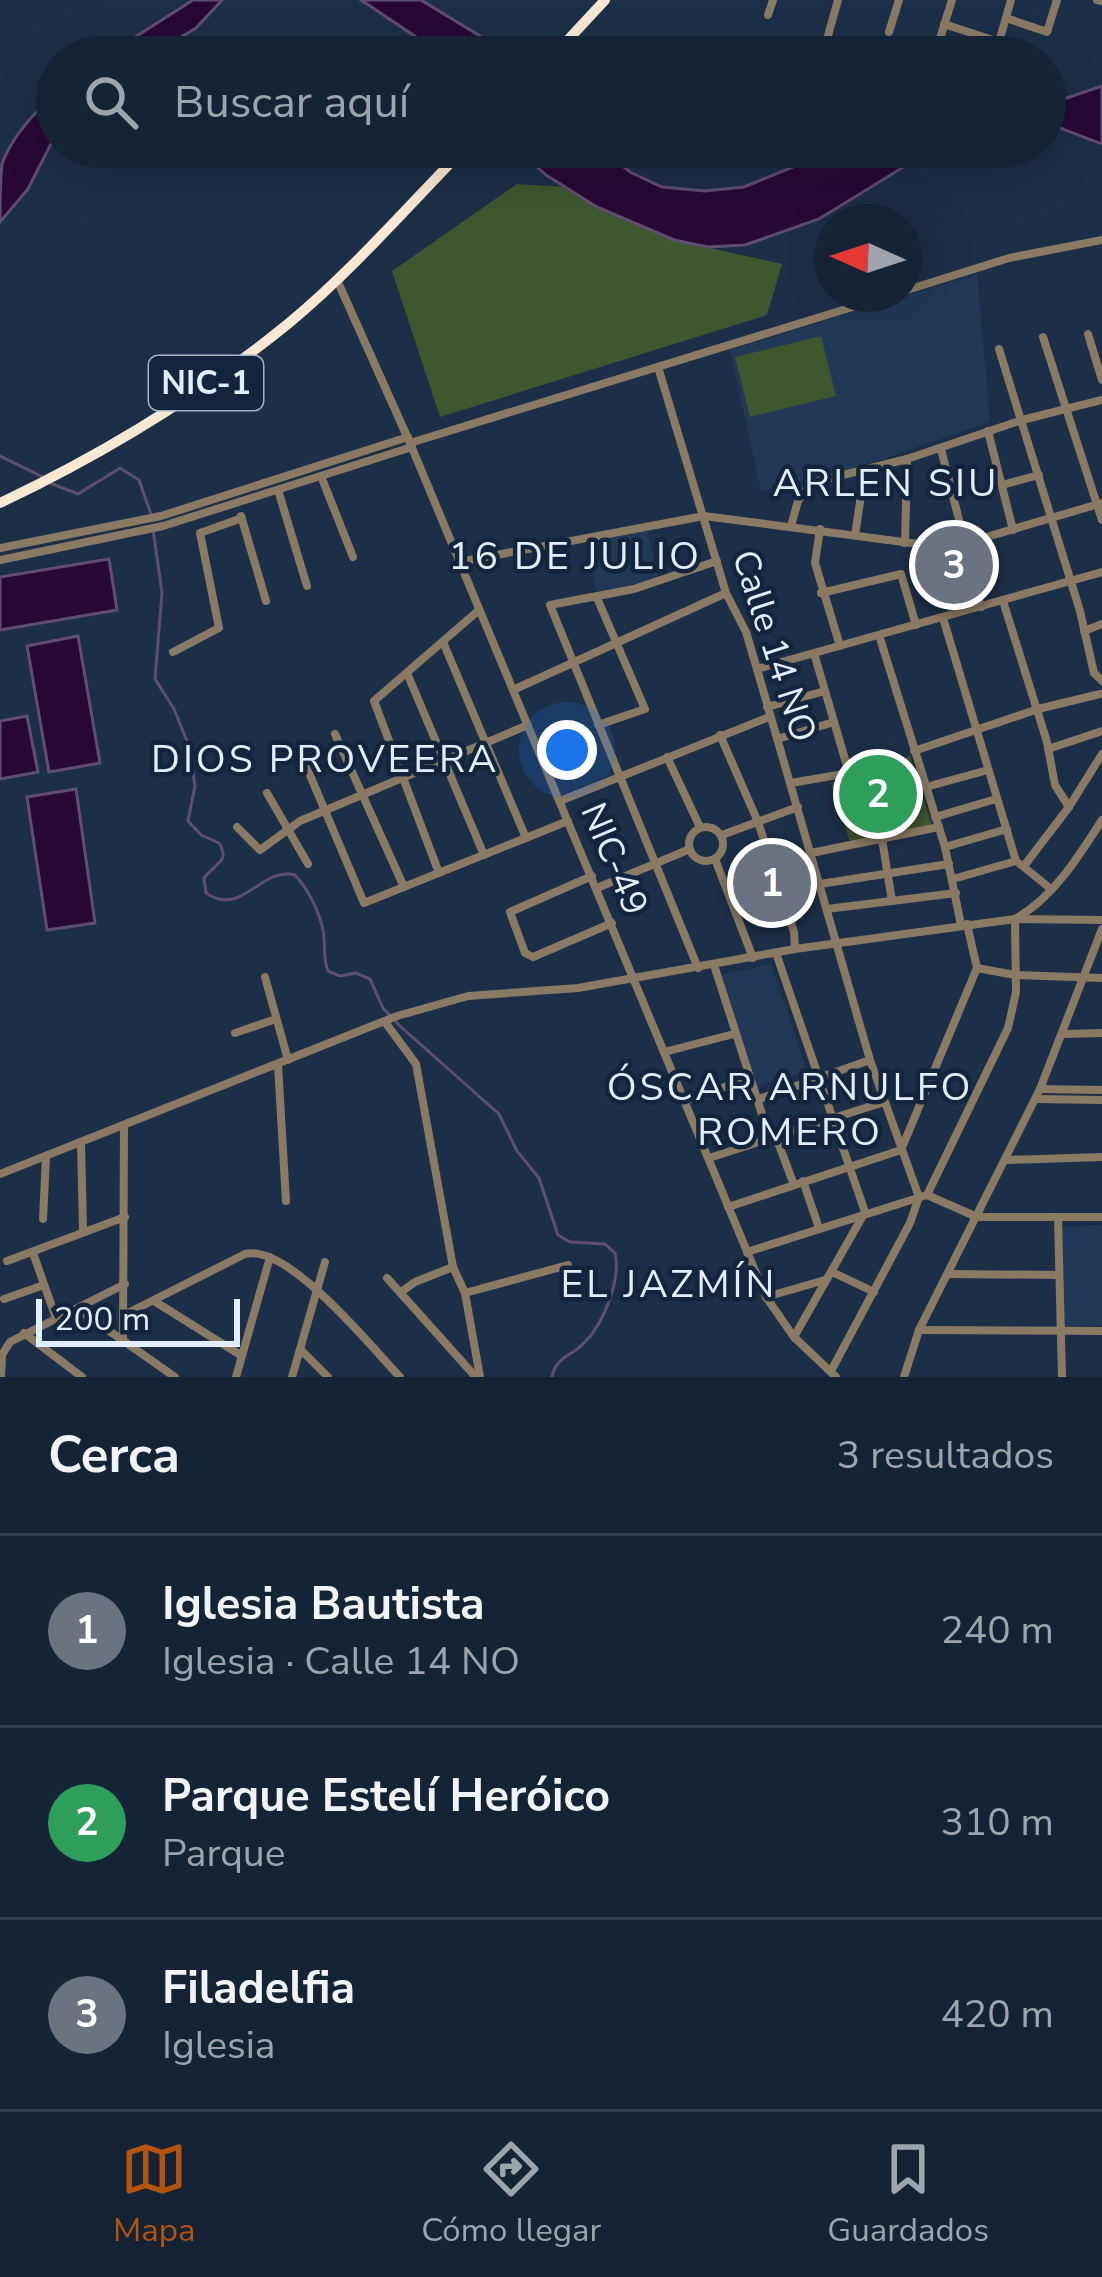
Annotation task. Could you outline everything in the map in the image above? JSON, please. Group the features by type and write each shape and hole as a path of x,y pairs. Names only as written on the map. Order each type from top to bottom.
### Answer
{"highway":[{"path":"571,36 604,0"},
{"name":"NIC-1","path":"0,503 64,471 208,381 291,322 446,168"}],"street":[{"path":"768,15 773,0"},
{"path":"828,36 838,0"},
{"path":"889,32 899,0"},
{"path":"941,36 952,0"},
{"path":"1001,36 1011,0"},
{"path":"1006,18 1047,32 1058,0"},
{"path":"944,24 981,36"},
{"path":"922,286 1026,254 1102,239"},
{"name":"NIC-49","path":"337,280 410,442 766,1297 794,1337 832,1375"},
{"path":"162,521 236,492 837,312"},
{"path":"1088,334 1102,380"},
{"path":"1043,337 1102,520"},
{"path":"914,752 1038,709 1101,699 1100,680 999,349"},
{"name":"Calle 14 NO","path":"658,367 726,593 758,669 870,1060 901,1150 923,1196"},
{"path":"791,526 798,501 810,483 1102,400"},
{"path":"988,431 1013,530"},
{"path":"0,560 238,504 410,442"},
{"path":"941,449 981,607"},
{"path":"905,543 907,459"},
{"path":"855,535 865,469"},
{"path":"1002,485 1039,475"},
{"path":"321,476 353,557"},
{"path":"278,490 307,586"},
{"path":"236,492 266,601"},
{"path":"459,562 704,516 950,548 1100,504"},
{"path":"173,652 219,628 200,533 242,518"},
{"path":"0,548 143,526"},
{"path":"820,529 815,563 840,646"},
{"path":"698,968 550,605 597,598 717,561"},
{"path":"758,669 1102,572"},
{"path":"821,593 901,574 916,625"},
{"path":"513,690 726,593"},
{"path":"597,598 645,709 598,725"},
{"path":"1003,601 1038,709 1055,785 1069,807"},
{"path":"439,872 374,701 479,610"},
{"path":"943,617 996,799 1020,863 1052,890"},
{"path":"1084,631 1102,624"},
{"path":"728,1207 901,1150 977,968 880,635"},
{"path":"442,642 526,838"},
{"path":"791,783 849,773 814,653"},
{"path":"407,673 484,855"},
{"path":"560,801 825,692"},
{"path":"776,740 834,722"},
{"path":"237,827 257,850 266,847 290,827 323,811 528,724"},
{"path":"1048,749 1102,731"},
{"path":"335,734 404,887"},
{"path":"720,735 758,822 794,932 795,949"},
{"path":"953,879 1020,863 1069,807 1102,754"},
{"path":"667,757 700,827"},
{"path":"304,761 364,903 568,821"},
{"path":"926,787 988,770"},
{"path":"268,793 308,864"},
{"path":"811,854 882,839 996,799"},
{"path":"722,835 798,807"},
{"path":"1015,919 1052,890 1102,820"},
{"path":"689,849 700,860 715,859 724,848 715,828 700,827"},
{"path":"689,849 690,838 700,827"},
{"path":"945,847 1007,830"},
{"path":"882,839 892,902"},
{"path":"597,888 689,849"},
{"path":"715,859 753,958"},
{"path":"820,884 949,864"},
{"path":"592,876 510,912 525,953 533,957 612,923"},
{"path":"827,909 956,893"},
{"path":"832,1375 1008,1028 1016,975 1015,919"},
{"path":"0,1174 391,1019 468,996 636,980 795,949 964,924 1102,920"},
{"path":"904,1377 919,1330 1038,1094 1102,929"},
{"path":"776,953 865,1212 794,1337"},
{"path":"714,965 756,1100 819,1228"},
{"path":"977,968 1016,975 1102,978"},
{"path":"265,977 283,1063 286,1201"},
{"path":"236,1034 276,1019"},
{"path":"391,1019 416,1064 453,1267 465,1293 476,1374"},
{"path":"1064,1034 1102,1033"},
{"path":"664,1052 734,1034"},
{"path":"756,1100 870,1060"},
{"path":"684,1101 748,1078"},
{"path":"1038,1094 1102,1090"},
{"path":"1038,1094 1102,1100"},
{"path":"709,1158 884,1102"},
{"path":"123,1338 124,1126"},
{"path":"82,1143 83,1232"},
{"path":"44,1219 46,1157"},
{"path":"1006,1160 1102,1157"},
{"path":"747,1252 923,1196 977,1216 1102,1217"},
{"path":"7,1261 125,1217"},
{"path":"1058,1218 1061,1377"},
{"path":"124,1315 253,1252 270,1257 317,1289 400,1377"},
{"path":"33,1253 56,1318"},
{"path":"236,1377 270,1257"},
{"path":"292,1377 325,1262"},
{"path":"465,1293 568,1265"},
{"path":"401,1292 453,1267"},
{"path":"950,1274 1059,1275"},
{"path":"766,1297 829,1276 874,1292"},
{"path":"387,1278 476,1374"},
{"path":"4,1299 44,1285"},
{"path":"1,1377 5,1348 24,1333 124,1285"},
{"path":"153,1300 242,1356"},
{"path":"77,1309 175,1377"},
{"path":"919,1330 1102,1330"},
{"path":"24,1333 82,1377"},
{"path":"300,1349 328,1377"},
{"path":"146,1377 155,1363"}],"shaded area":[{"path":"193,0 222,0 183,36 137,36"},
{"path":"361,0 421,0 480,36 415,36"},
{"path":"1102,86 1102,144 1066,130 1067,98"},
{"path":"36,113 39,168 0,222 2,164"},
{"path":"538,168 625,168 662,187 705,191 744,187 791,168 902,168 843,204 814,204 814,221 745,245 708,247 674,240 597,207"},
{"path":"977,274 990,422 874,462 761,491 730,350 854,312 922,312 922,291"},
{"path":"647,529 658,580 596,591 587,540"},
{"path":"109,559 117,610 0,630 0,577"},
{"path":"78,636 100,763 49,772 27,646"},
{"path":"27,716 38,772 0,779 0,721"},
{"path":"76,789 95,923 47,930 27,797"},
{"path":"771,964 807,1070 758,1087 721,975"},
{"path":"1102,1225 1102,1325 1064,1326 1060,1227"}],"green space":[{"path":"517,184 564,187 623,220 674,240 782,264 767,315 440,417 392,271"},
{"path":"821,336 836,396 750,417 735,357"},
{"path":"910,756 932,826 851,845 831,783"}],"waterway":[{"path":"0,456 43,477"},
{"path":"50,483 78,494 120,468 139,480 151,514"},
{"path":"153,529 162,593 155,679 189,746 195,786 188,821 201,835 219,843 223,855 204,878 206,893 231,899 272,878 295,875 319,915 328,971 370,979 383,1008 400,1026 499,1114 517,1151 539,1178 558,1235 570,1242 605,1244 615,1253 616,1276 604,1313 584,1343 560,1361 552,1377"}],"place":[{"name":"Filadelfia","path":"954,565"},
{"name":"Parque Estelí Heróico","path":"878,794"},
{"name":"Iglesia Bautista","path":"772,883"}],"district":[{"name":"ARLEN SIU","path":"886,483"},
{"name":"16 DE JULIO","path":"575,556"},
{"name":"DIOS PROVEERA","path":"325,759"},
{"name":"ÓSCAR ARNULFO ROMERO","path":"790,1110"},
{"name":"EL JAZMÍN","path":"669,1284"}]}
